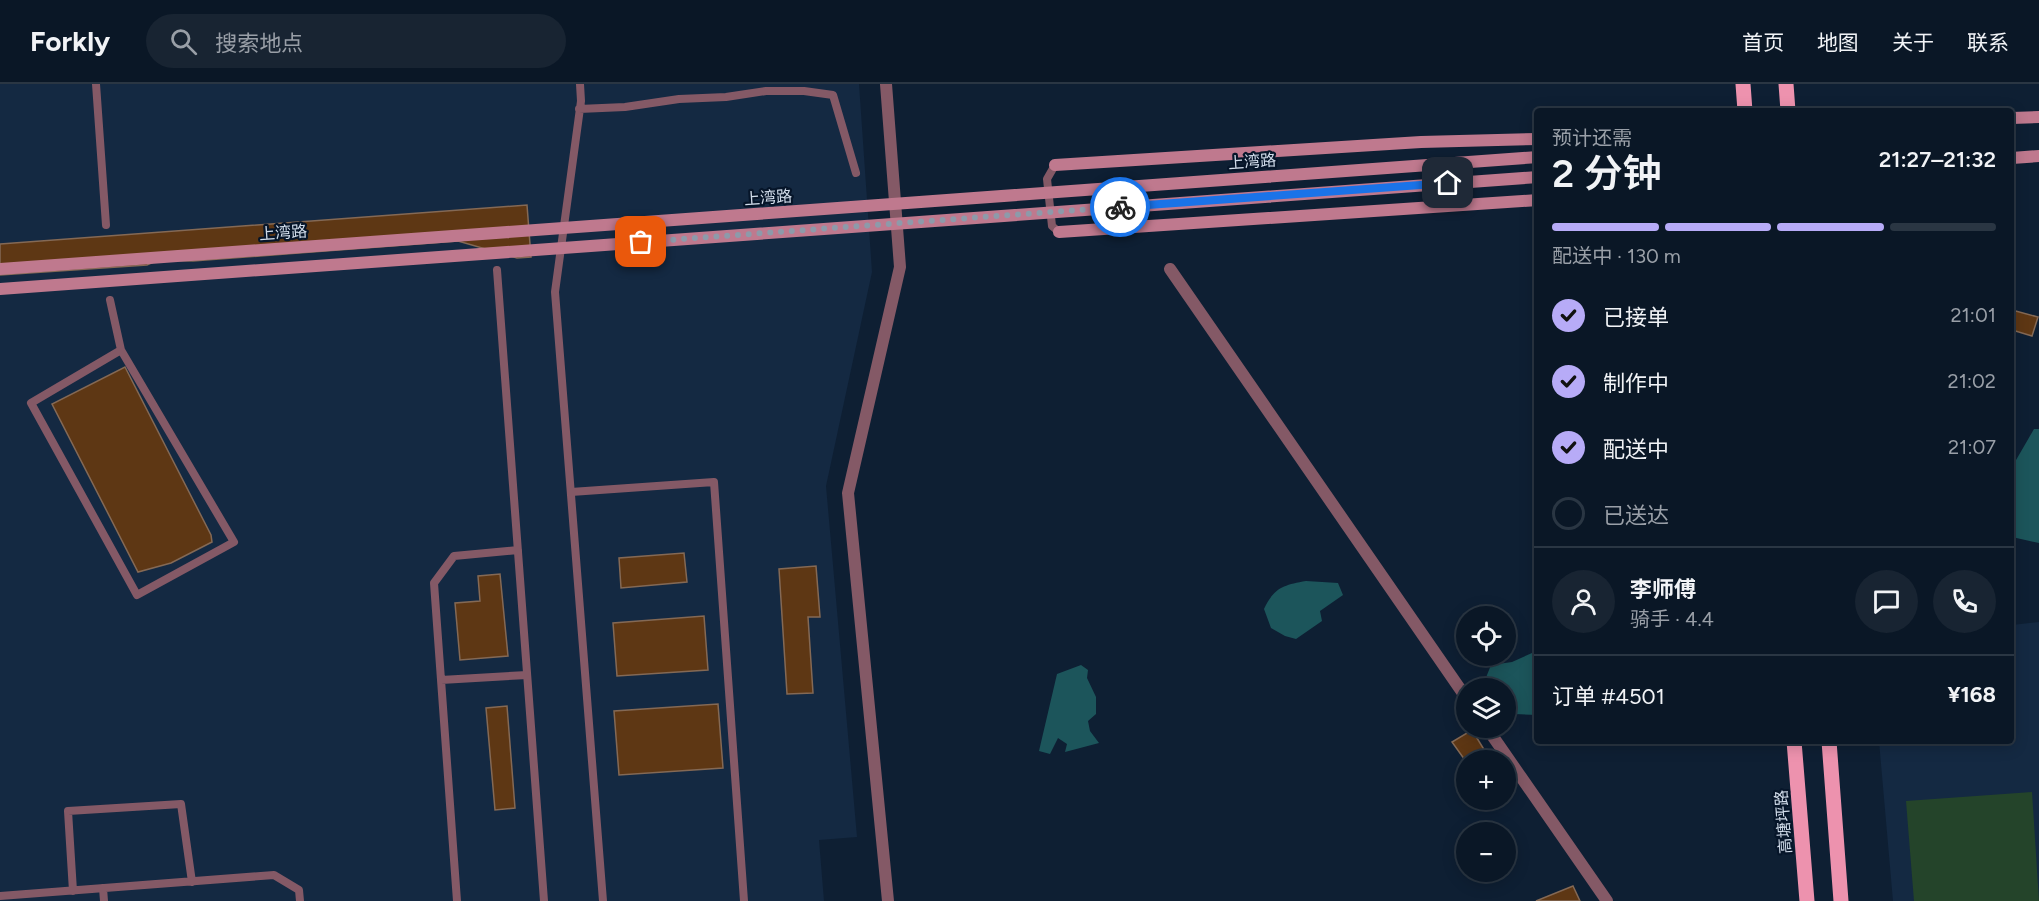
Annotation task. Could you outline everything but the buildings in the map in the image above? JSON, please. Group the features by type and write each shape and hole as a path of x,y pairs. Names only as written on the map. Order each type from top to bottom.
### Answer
{"main road":[{"path":"1743,84 1745,108"},
{"path":"1786,84 1788,108"},
{"path":"2014,118 2039,117"},
{"name":"上湾路","path":"1055,165 1421,142 1534,139"},
{"path":"2014,158 2039,156"},
{"name":"上湾路","path":"0,269 1534,157"},
{"path":"0,289 1534,177"},
{"path":"1059,232 1534,200"},
{"name":"高塘坪路","path":"1794,744 1807,901"},
{"path":"1829,744 1841,901"}],"street":[{"path":"886,84 900,267 849,494 888,901"},
{"path":"1170,269 1456,683"},
{"path":"1494,738 1606,901"}],"lane":[{"path":"96,84 106,225"},
{"path":"579,84 579,109 555,292 603,901"},
{"path":"579,109 625,107 679,99 726,97 766,91 804,91 833,95 856,173"},
{"path":"1055,165 1047,178 1052,226 1059,232"},
{"path":"497,270 544,901"},
{"path":"110,300 121,350 234,542 137,595 31,403 121,350"},
{"path":"571,492 714,482 744,901"},
{"path":"458,901 434,583 454,556 518,550"},
{"path":"441,680 527,675"},
{"path":"73,891 68,811 181,804 192,882"},
{"path":"0,896 274,875 299,890 300,901"},
{"path":"104,888 104,901"}],"shaded area":[{"path":"0,84 859,84 872,272 826,486 857,837 819,840 824,901 0,901"},
{"path":"2034,429 2039,429 2039,543 2014,537 2014,464"},
{"path":"1306,581 1338,583 1343,595 1320,611 1322,621 1296,639 1285,636 1271,628 1264,609 1272,596 1280,589"},
{"path":"2039,622 2039,901 1893,901 1879,744 2014,744 2014,625"},
{"path":"1534,654 1534,715 1516,714 1516,678 1486,678 1491,666 1516,666 1516,660"},
{"path":"1081,665 1088,670 1087,678 1096,697 1096,714 1088,721 1090,731 1099,743 1065,752 1067,744 1058,738 1050,754 1039,751 1057,674"},
{"path":"2032,792 2039,901 1914,901 1906,801"}],"way so far":[{"path":"641,242 1120,207"}],"route":[{"path":"1120,207 1448,183"}]}
